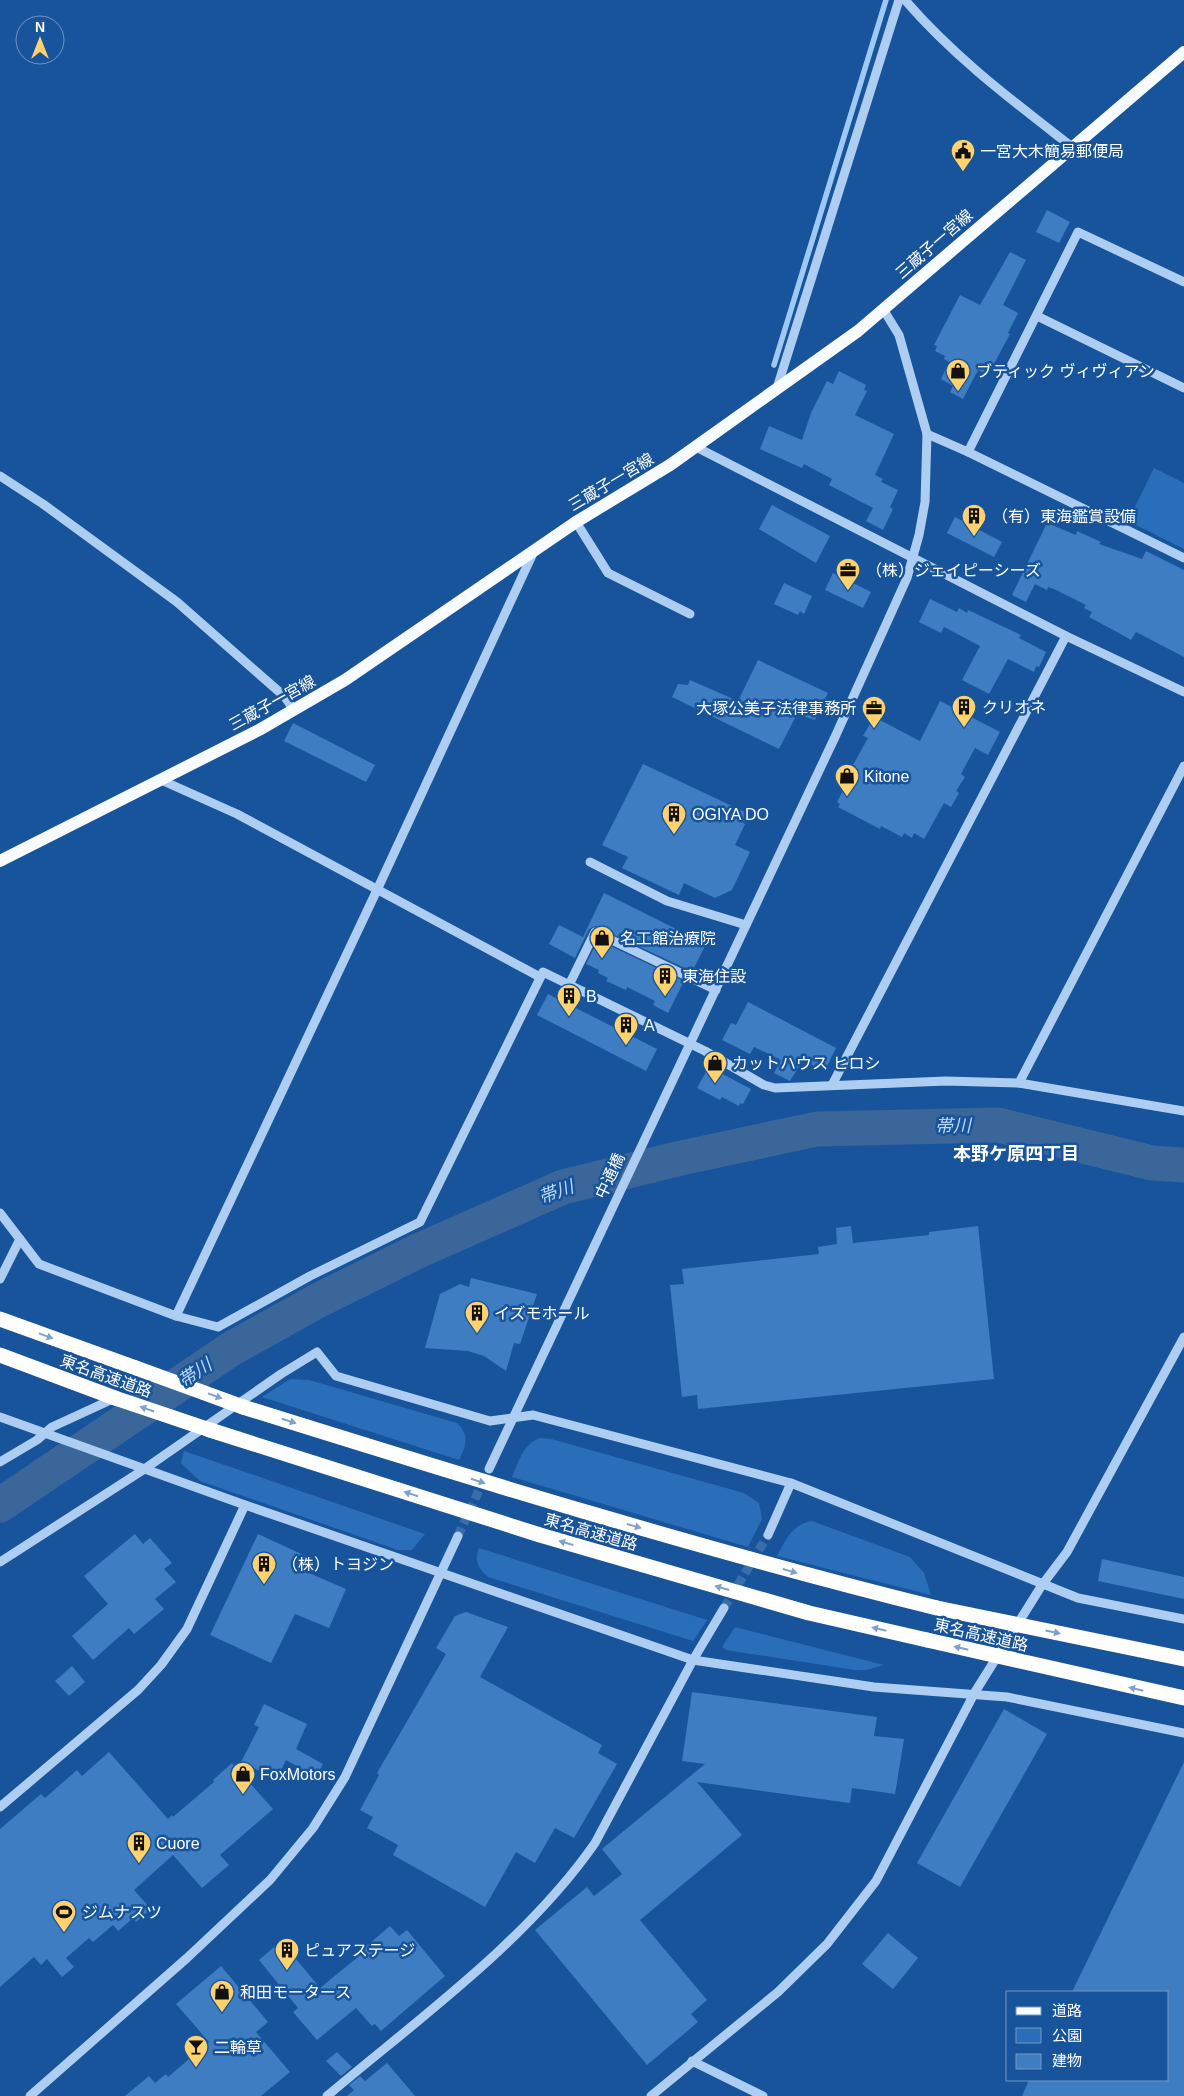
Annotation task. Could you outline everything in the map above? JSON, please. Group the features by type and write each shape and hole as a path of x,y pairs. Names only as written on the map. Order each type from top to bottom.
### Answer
{"highway":[{"name":"東名高速道路","path":"0,1319 243,1407 516,1493 821,1579 937,1608 1184,1659"},
{"name":"東名高速道路","path":"0,1355 115,1398 210,1430 558,1540 809,1614 1184,1698"}],"main road":[{"name":"三蔵子一宮線","path":"0,861 161,780 294,710 344,680 576,522 670,465 858,331 1184,52"}],"street":[{"path":"778,388 898,0"},
{"path":"905,0 934,33 984,78 1072,147"},
{"path":"968,452 1078,232 1184,282"},
{"name":"中通橋","path":"489,1469 639,1148 716,990 873,655 907,578 925,502 927,434 899,335 883,309"},
{"path":"1037,316 1184,388"},
{"path":"927,434 968,452 1184,558"},
{"path":"696,447 1066,636 1184,692"},
{"path":"0,476 43,504 177,602 284,696 294,710"},
{"path":"576,522 608,573 690,614"},
{"path":"176,1316 377,890 534,550"},
{"path":"832,1085 1066,636"},
{"path":"1019,1083 1184,766"},
{"path":"161,780 236,814 540,977"},
{"path":"590,862 667,901 746,926"},
{"path":"569,985 595,932 716,990"},
{"path":"0,1213 39,1264 176,1316 218,1327 310,1276 420,1222 543,972 690,1044 764,1085 775,1088 946,1081 1019,1083 1184,1111"},
{"path":"0,1279 20,1239"},
{"path":"651,2096 778,1992 820,1951 876,1881 975,1692 1042,1585 1067,1552 1184,1337"},
{"path":"0,1562 143,1470 317,1352 336,1376 490,1421 533,1415 791,1484 1078,1598 1184,1619"},
{"path":"0,1462 48,1435 52,1427 115,1398"},
{"path":"0,1417 143,1470 693,1660 874,1687 946,1694 975,1692 1184,1733"},
{"path":"768,1535 791,1484"},
{"path":"0,1807 138,1690 161,1665 187,1629 245,1505"},
{"path":"30,2096 187,1958 270,1880 313,1828 345,1777 458,1536"},
{"path":"327,2096 494,1955 576,1871 595,1843 693,1660 724,1608"},
{"path":"692,2061 763,2096"}],"green space":[{"path":"1154,468 1184,483 1184,549 1128,521"},
{"path":"290,1379 309,1380 457,1423 464,1432 466,1441 459,1460 262,1397"},
{"path":"540,1438 551,1439 744,1493 759,1503 762,1519 748,1547 512,1477 519,1459 529,1444"},
{"path":"184,1451 425,1534 412,1550 398,1550 200,1481 181,1463"},
{"path":"812,1521 910,1557 924,1573 931,1595 777,1556 790,1534 799,1525"},
{"path":"479,1548 707,1620 693,1641 488,1577 478,1564"},
{"path":"735,1627 884,1665 866,1670 855,1670 726,1650 722,1647"}],"building":[{"path":"1047,210 1070,222 1059,243 1036,232"},
{"path":"1010,252 1026,260 1003,305 1018,313 1008,333 1010,334 988,375 978,370 963,399 950,392 953,386 941,379 949,362 944,359 945,356 935,351 937,346 934,345 960,295 980,305"},
{"path":"839,371 866,385 864,390 867,391 855,415 894,434 875,475 883,479 881,482 898,490 890,507 893,509 883,530 866,521 873,508 829,485 832,479 804,464 802,468 760,449 769,426 802,440 811,413 827,381 833,384"},
{"path":"772,505 830,536 816,563 759,529"},
{"name":"（有）東海鑑賞設備","path":"955,517 1002,542 994,557 947,533"},
{"path":"1047,523 1076,535 1077,531 1101,542 1099,544 1142,559 1146,551 1184,570 1184,657 1136,632 1131,640 1089,617 1092,612 1084,608 1086,605 1054,589 1048,587 1047,590 1035,584 1026,602 1012,595"},
{"name":"（株）ジェイピーシーズ","path":"833,573 871,592 863,608 825,590"},
{"path":"784,583 812,596 804,614 800,611 798,615 774,604"},
{"path":"930,599 957,612 959,608 967,613 968,610 1021,635 1019,638 1046,652 1039,667 1036,666 1034,672 1008,659 989,694 962,680 980,646 944,627 941,633 919,622"},
{"path":"758,660 828,693 815,720 797,714 779,749 672,697 678,684 688,685 690,680 738,701"},
{"path":"940,701 1000,732 988,755 975,748 961,774 965,777 956,791 959,793 951,807 944,803 924,839 914,833 912,838 904,833 902,837 881,826 880,829 838,807 840,804 837,802 856,766 853,765 868,738 863,736 874,717 920,741"},
{"path":"293,723 375,765 366,782 284,741"},
{"name":"OGIYA DO","path":"643,764 747,813 743,823 745,824 735,845 750,852 732,890 715,898 684,883 679,895 622,868 628,857 602,845"},
{"path":"604,893 706,944 694,968 691,966 689,970 595,926 589,929 575,958 549,944 559,925 583,937"},
{"path":"598,940 684,981 668,1013 653,1005 655,1001 627,987 626,990 606,981 608,978 598,973 599,970 586,964"},
{"path":"548,994 657,1049 646,1071 537,1015"},
{"path":"748,1002 836,1048 826,1068 816,1063 814,1066 803,1060 790,1081 774,1073 781,1060 754,1047 750,1054 722,1040 731,1023 736,1025"},
{"path":"713,1069 751,1089 743,1104 740,1103 739,1106 722,1097 720,1100 697,1088 707,1070 711,1072"},
{"path":"851,1226 853,1243 929,1235 929,1232 978,1226 994,1379 698,1409 697,1395 682,1397 670,1285 684,1284 682,1269 819,1254 818,1247 837,1244 836,1228"},
{"path":"471,1278 537,1294 520,1344 514,1343 506,1371 484,1356 468,1351 425,1348 440,1294 460,1284 469,1287"},
{"path":"135,1534 143,1544 150,1538 172,1563 164,1569 176,1582 155,1599 164,1609 134,1634 129,1628 93,1660 72,1636 108,1604 84,1576"},
{"name":"（株）トヨジン","path":"258,1534 308,1557 302,1570 346,1589 329,1628 295,1614 271,1663 210,1635"},
{"path":"1102,1559 1184,1577 1184,1599 1098,1581"},
{"path":"466,1612 508,1627 480,1677 602,1745 598,1753 617,1764 574,1838 555,1828 535,1863 516,1852 485,1907 393,1855 398,1845 367,1828 373,1817 360,1810 379,1775 377,1773 446,1654 436,1648 455,1616"},
{"path":"72,1666 85,1682 69,1696 55,1681"},
{"path":"692,1692 877,1717 874,1736 904,1739 895,1794 852,1788 850,1803 697,1782 742,1835 640,1920 707,2000 691,2014 698,2022 647,2065 535,1930 587,1887 594,1896 622,1874 602,1849 705,1764 682,1761"},
{"path":"264,1704 307,1724 296,1749 323,1764 316,1777 286,1760 277,1779 241,1762 259,1727 254,1725"},
{"path":"1004,1709 1047,1734 960,1887 917,1863"},
{"path":"109,1752 168,1819 172,1815 173,1817 214,1782 213,1780 232,1763 273,1809 220,1855 229,1865 202,1888 173,1855 134,1890 151,1909 136,1922 133,1918 118,1931 113,1925 93,1942 89,1938 66,1958 74,1967 62,1977 47,1959 41,1965 34,1957 0,1987 0,1829 41,1794 45,1798 77,1770 82,1776"},
{"path":"1184,1762 1184,2096 1022,2096 1029,2081 1169,2081 1169,1991 1072,1991"},
{"path":"390,1926 399,1936 407,1930 445,1976 381,2031 375,2024 372,2026 356,2008 317,2040 293,2012 298,2008 259,1960 281,1941 320,1988 358,1957 356,1955"},
{"path":"888,1933 918,1958 893,1989 862,1964"},
{"path":"221,1966 268,2022 256,2032 290,2072 261,2096 125,2096 149,2076 155,2083 166,2074 168,2077 209,2042 176,2004"},
{"path":"337,2052 352,2067 341,2076 326,2061"},
{"path":"387,2063 415,2096 347,2096 354,2090 349,2085 360,2076 365,2081"}],"waterway":[{"path":"774,365 886,0"},
{"name":"帯川","path":"0,1505 231,1349 317,1301 418,1251 563,1187 681,1158 817,1129 998,1125 1152,1163 1184,1165"}],"tunnel":[{"path":"458,1536 485,1477"},
{"path":"724,1608 768,1535"}],"place":[{"name":"一宮大木簡易郵便局","path":"963,172"},
{"name":"ブティック ヴィヴィアン","path":"958,392"},
{"name":"（有）東海鑑賞設備","path":"974,537"},
{"name":"（株）ジェイピーシーズ","path":"848,591"},
{"name":"クリオネ","path":"964,728"},
{"name":"大塚公美子法律事務所","path":"874,729"},
{"name":"Kitone","path":"847,797"},
{"name":"OGIYA DO","path":"674,835"},
{"name":"名工館治療院","path":"602,959"},
{"name":"東海住設","path":"665,997"},
{"name":"B","path":"569,1017"},
{"name":"A","path":"626,1046"},
{"name":"カットハウス ヒロシ","path":"715,1084"},
{"name":"イズモホール","path":"477,1334"},
{"name":"（株）トヨジン","path":"264,1585"},
{"name":"FoxMotors","path":"243,1795"},
{"name":"Cuore","path":"139,1864"},
{"name":"ジムナスツ","path":"64,1933"},
{"name":"ピュアステージ","path":"287,1971"},
{"name":"和田モータース","path":"222,2013"},
{"name":"二輪草","path":"196,2068"}],"district":[{"name":"本野ケ原四丁目","path":"1016,1154"}]}
